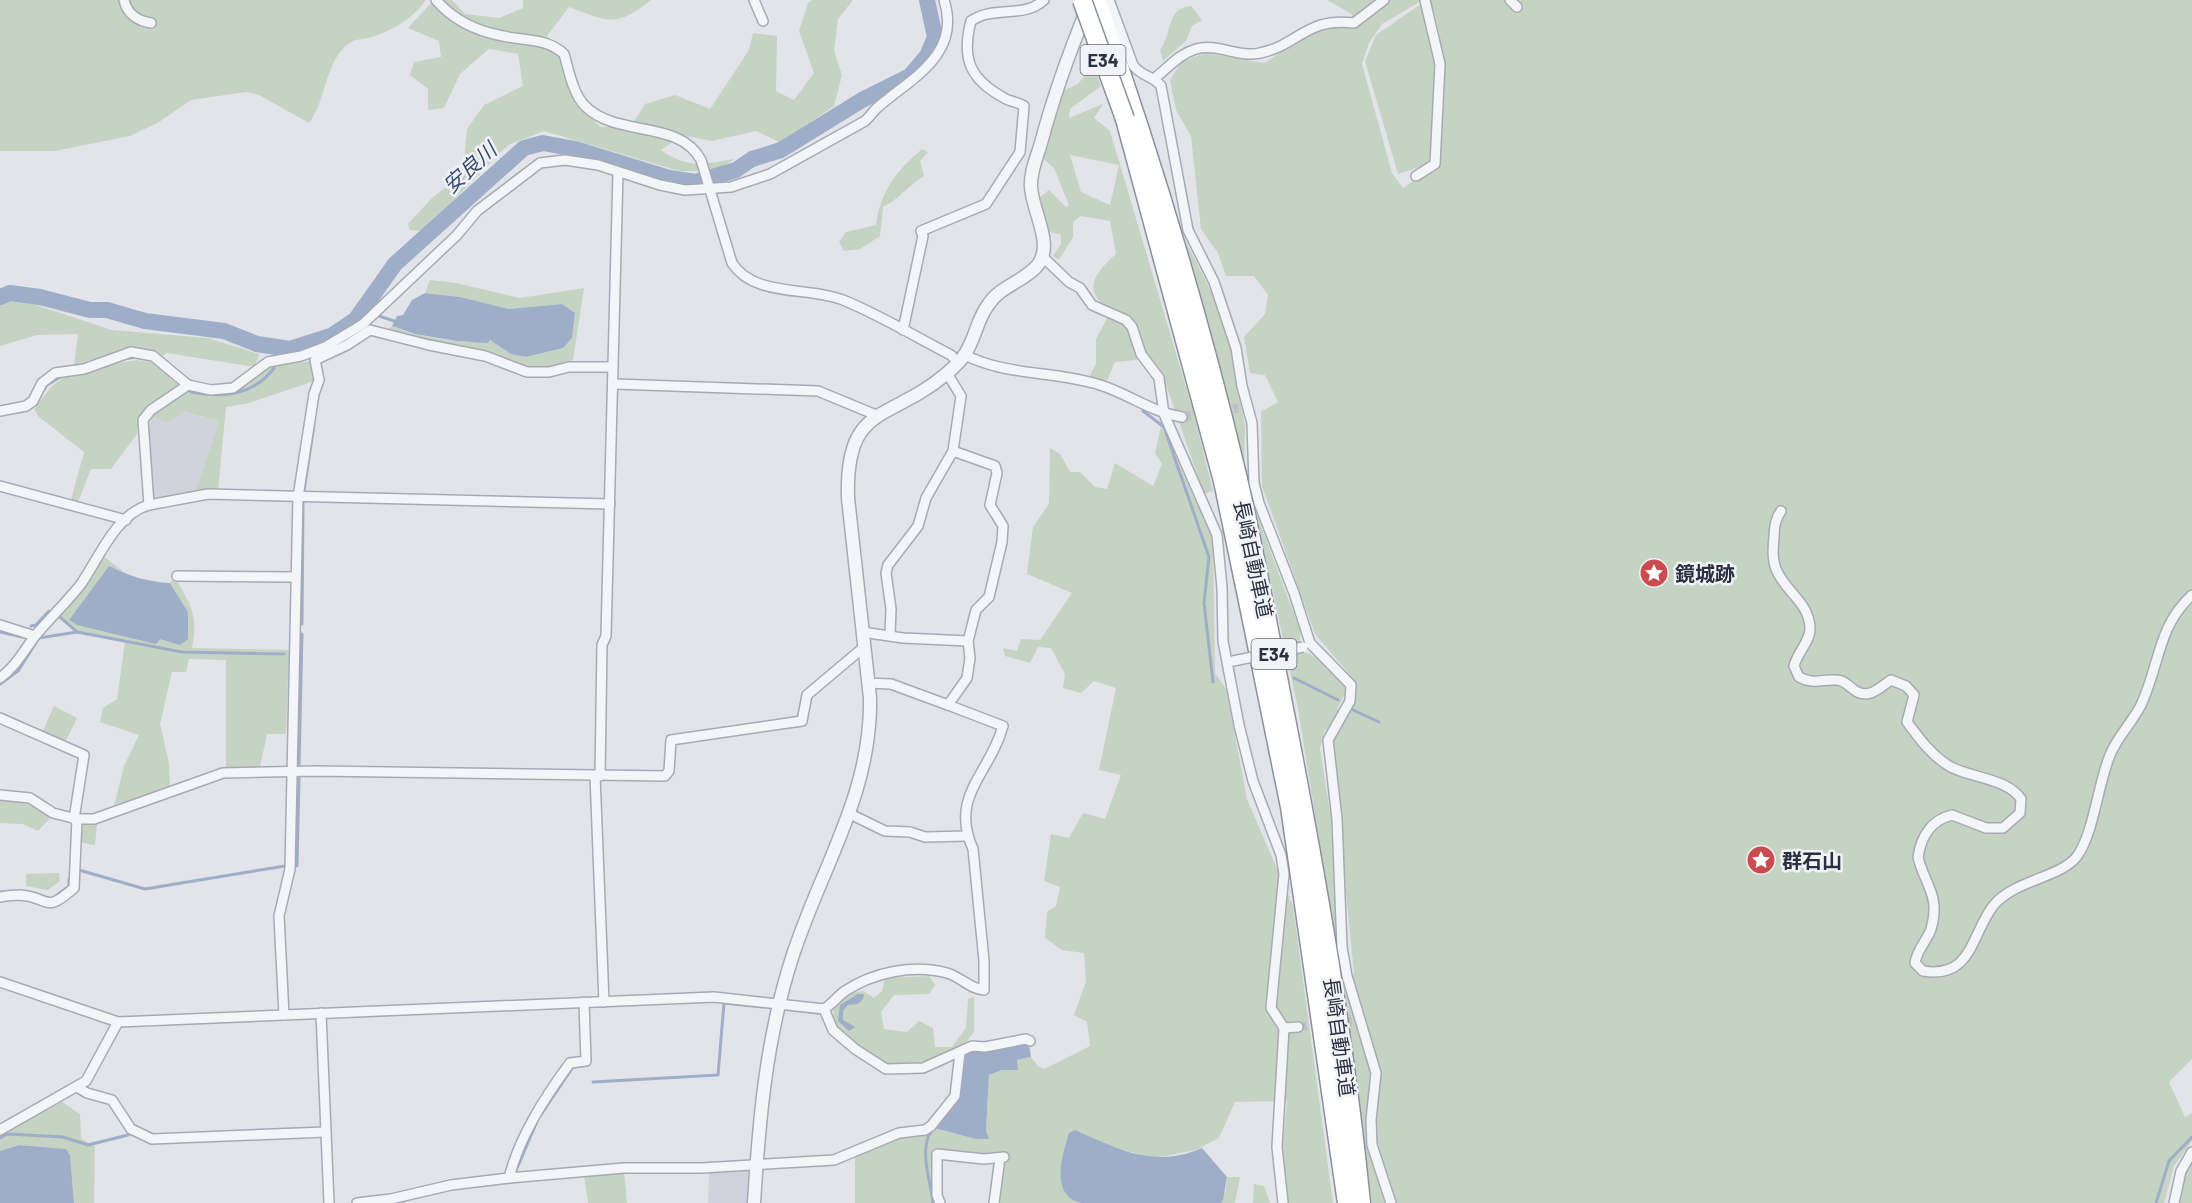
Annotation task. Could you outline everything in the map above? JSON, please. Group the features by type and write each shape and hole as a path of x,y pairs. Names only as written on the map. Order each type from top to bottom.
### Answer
{"highway":[{"name":"長崎自動車道","path":"1082,0 1131,117 1221,470 1290,807 1347,1203"},
{"name":"長崎自動車道","path":"1096,0 1208,359 1238,478 1303,806 1332,978 1361,1203"}],"street":[{"path":"124,0 126,7 134,16 151,23"},
{"path":"436,0 450,16 479,30 537,40 560,50 564,54 579,98 586,107 604,119 680,138 695,148 701,160 732,263 738,272 760,285 843,300 961,359 1070,376 1100,385 1164,414 1182,417"},
{"path":"754,0 763,21"},
{"path":"0,411 26,406 33,400 42,383 55,373 84,369 132,352 153,356 188,385 211,390 233,388 268,362 302,356 325,347 363,324 457,235 477,211 540,163 576,161 685,190 731,187 770,174 870,117 876,108 920,76 942,46 947,16 944,0"},
{"path":"903,330 923,236 921,231 986,204 1020,152 1024,106 1004,98 975,74 967,62 967,36 971,21 979,15 998,11 1024,11 1036,8 1044,0"},
{"path":"754,1203 769,1046 779,1004 807,912 850,814 867,755 871,728 847,479 853,445 858,434 876,415 927,388 947,373 961,359 988,304 1001,290 1037,266 1042,257 1044,243 1031,189 1036,158 1047,120 1091,0"},
{"path":"1109,0 1137,72 1155,78 1161,86 1188,230 1226,314 1243,407 1252,423 1254,483 1258,503 1294,593 1307,645 1346,678 1351,685 1352,693 1328,740 1337,819 1342,947 1356,1019 1376,1073 1371,1120 1372,1145 1391,1203"},
{"path":"1155,78 1181,55 1197,48 1210,46 1259,54 1325,21 1354,23 1384,0"},
{"path":"1416,176 1435,164 1438,109 1440,64 1425,0"},
{"path":"1510,0 1517,7"},
{"path":"1020,152 1036,158"},
{"path":"604,1002 598,776 602,645 606,636 615,384 613,367 618,172"},
{"path":"1042,257 1069,282 1080,288 1092,305 1126,320 1132,327 1136,346 1160,378 1164,414 1217,535 1222,588 1223,641 1230,662 1249,770 1281,855 1284,874 1271,1008 1284,1028 1277,1147 1283,1203"},
{"path":"284,1015 279,916 290,869 298,497 314,394 319,380 315,360 347,345 370,330 485,356 527,372 549,372 569,367 613,367"},
{"path":"890,635 891,609 886,573 888,565 918,526 927,498 953,451 961,396 947,373"},
{"path":"615,384 818,391 876,415"},
{"path":"149,505 143,420 151,410 188,385"},
{"path":"948,705 967,678 970,658 968,641 976,610 989,597 1002,542 1003,526 990,505 997,472 994,466 953,451"},
{"path":"0,486 126,520"},
{"path":"0,678 15,667 35,636 82,582 111,537 141,507 208,494 610,504"},
{"path":"1781,511 1774,528 1773,555 1776,569 1804,607 1810,627 1808,640 1800,649 1794,666 1799,677 1816,682 1842,681 1860,693 1868,694 1882,688 1891,680 1906,686 1914,695 1906,722 1936,757 1964,773 2009,788 2021,799 2020,813 2003,828 1986,828 1952,815 1934,824 1925,834 1918,857 1928,880 1934,909 1928,937 1916,956 1915,963 1923,971 1941,970 1959,964 1972,948 1984,919 2006,894 2067,866 2079,853 2110,755 2142,701 2169,621 2192,595"},
{"path":"177,576 296,577"},
{"path":"0,625 35,636"},
{"path":"862,632 903,638 968,641"},
{"path":"1230,662 1307,645"},
{"path":"0,795 30,798 53,813 75,819 105,817 223,772 665,776 669,771 671,740 802,721 807,695 864,647"},
{"path":"0,982 118,1022 714,997 824,1009 845,991 892,972 936,970 984,990 984,961 973,849 967,836 967,797 985,767 1003,726 891,684 868,683"},
{"path":"0,718 84,755 75,819 74,888 58,902 48,904 21,895 0,897"},
{"path":"850,814 885,831 910,832 933,838 967,836"},
{"path":"509,1178 535,1116 555,1083 570,1063 585,1061 585,1002"},
{"path":"824,1009 833,1030 855,1049 885,1069 923,1068 972,1046 985,1047 1026,1039 1030,1041"},
{"path":"321,1013 329,1203"},
{"path":"0,1130 77,1087 90,1076 118,1022"},
{"path":"1284,1028 1298,1027"},
{"path":"357,1203 391,1199 451,1185 624,1167 756,1166 834,1160 899,1132 925,1130 955,1096 960,1053"},
{"path":"77,1087 87,1094 112,1100 131,1129 152,1139 325,1132"},
{"path":"2174,1203 2181,1171 2192,1152"},
{"path":"940,1203 937,1195 937,1154 973,1158 1002,1157 994,1203"}],"shaded area":[{"path":"183,412 219,421 195,493 152,500 148,430 152,417 167,423"},
{"path":"709,1169 751,1170 749,1203 708,1203"}],"green space":[{"path":"0,0 425,1 414,13 394,27 372,37 353,41 344,48 332,67 320,103 309,123 259,95 246,92 191,100 159,122 130,136 55,151 0,151"},
{"path":"434,0 452,0 465,14 499,18 523,8 523,0 651,0 629,15 612,20 569,7 547,36 559,57 576,105 601,127 632,125 645,104 675,95 710,109 749,50 753,33 777,36 776,91 794,100 814,73 799,31 808,3 812,0 853,0 838,19 834,51 842,75 834,106 781,143 756,131 712,141 682,135 661,150 679,160 696,164 735,159 715,171 679,171 544,131 508,145 423,231 410,230 408,224 431,199 463,173 467,129 484,105 523,86 518,54 489,49 460,74 444,108 428,110 428,89 410,75 414,62 441,57 439,41 408,28"},
{"path":"1327,0 1423,0 1382,24 1369,43 1362,64 1392,173 1403,188 1438,164 1443,81 1440,40 1430,0 2192,0 2192,1059 2169,1082 2185,1117 2192,1113 2192,1141 2174,1166 2164,1203 1372,1203 1344,991 1354,973 1332,752 1334,736 1325,729 1320,748 1331,819 1338,957 1298,709 1256,513 1300,630 1300,652 1315,656 1340,678 1346,692 1337,709 1345,714 1355,698 1356,682 1315,634 1262,486 1261,412 1278,402 1265,375 1250,373 1244,337 1265,314 1268,295 1254,276 1226,276 1218,253 1201,229 1191,136 1176,110 1170,80 1182,61 1206,53 1264,63 1325,26 1354,26 1352,14"},
{"path":"1424,2 1436,64 1432,163 1398,174 1365,61 1376,35"},
{"path":"1191,6 1202,20 1192,26 1186,41 1163,61 1160,50 1174,16 1177,11"},
{"path":"1093,66 1101,86 1070,109 1069,118 1103,104 1094,118 1110,131 1192,407 1213,491 1204,494 1163,376 1146,359 1115,362 1106,383 1089,377 1096,364 1096,339 1111,311 1096,296 1094,289 1097,275 1116,254 1110,221 1081,216 1073,222 1073,237 1059,260 1053,256 1061,244 1061,235 1047,231 1040,197 1049,190 1066,207 1069,205 1054,168 1043,158 1062,91 1078,84","holes":["1070,155 1119,165 1110,205 1081,192"]},
{"path":"922,149 928,152 920,161 924,176 883,207 880,236 860,249 844,251 839,242 846,232 876,225 881,202 891,182"},
{"path":"1186,242 1226,321 1245,426 1244,469"},
{"path":"430,280 456,283 520,298 584,288 573,360 546,369 522,367 485,351 449,348 386,331 392,326 408,332 462,342 488,343 490,340 511,354 526,357 563,348 572,337 575,313 562,304 509,309 460,297 425,293"},
{"path":"18,299 112,330 208,338 259,354 255,367 167,353 161,357 129,348 74,365 78,334 37,335 0,346 0,305"},
{"path":"137,360 154,363 178,385 165,397 172,403 190,390 237,390 269,367 311,361 314,381 249,403 226,407 218,491 195,493 219,421 184,412 167,423 152,417 138,419 137,434 111,469 91,469 78,502 71,500 84,452 39,417 34,409 51,387 63,378 88,373 105,365"},
{"path":"1161,426 1213,538 1215,673 1226,689 1247,799 1293,906 1333,1203 1288,1203 1283,1144 1287,1101 1235,1102 1219,1138 1196,1150 1154,1158 1119,1149 1078,1203 1000,1203 1003,1151 986,1155 933,1149 931,1162 936,1203 855,1203 855,1155 898,1135 918,1137 935,1128 988,1138 986,1131 989,1075 1002,1070 1017,1070 1017,1060 1031,1057 1038,1066 1044,1069 1090,1046 1087,1022 1074,1015 1086,981 1084,953 1062,950 1045,938 1047,912 1056,906 1060,887 1044,881 1051,834 1069,838 1083,813 1105,819 1121,775 1099,770 1116,688 1094,681 1081,693 1063,688 1065,674 1051,648 1038,647 1030,663 1005,656 1003,648 1017,651 1021,639 1040,640 1072,593 1027,574 1033,527 1049,504 1050,448 1060,454 1070,472 1080,472 1095,487 1107,489 1115,463 1153,486 1162,464 1155,453"},
{"path":"103,556 129,576 109,567 69,620 77,625 160,639 188,612 170,583 175,578 186,596 194,619 192,648 289,650 286,734 267,734 260,767 226,767 226,660 189,659 186,672 172,672 160,724 169,763 170,787 113,810 124,766 139,735 100,722 103,708 117,699 125,642 77,633 58,618"},
{"path":"54,706 77,718 65,743 42,733"},
{"path":"0,799 27,804 51,817 38,831 23,824 0,823"},
{"path":"79,822 97,824 95,845 78,842"},
{"path":"59,873 60,881 48,890 26,886 26,874"},
{"path":"929,976 935,985 929,994 894,995 881,1012 884,1029 907,1032 919,1021 933,1028 935,1047 952,1047 966,1028 968,999 974,997 974,1032 958,1053 923,1065 888,1067 846,1038 834,1022 833,1008 846,994 863,991 874,998 882,991 885,978"},
{"path":"62,1102 80,1114 81,1138 95,1147 94,1203 74,1203 70,1155 66,1149 19,1145 0,1151 0,1135"},
{"path":"2192,1159 2192,1203 2178,1203 2185,1169"},
{"path":"624,1170 627,1203 588,1203 584,1175"},
{"path":"1227,1177 1240,1177 1235,1203 1221,1203 1226,1190"},
{"path":"1254,1184 1264,1186 1270,1203 1253,1203"}],"water":[{"path":"425,293 460,297 509,309 562,304 575,313 572,338 563,348 526,357 511,354 490,340 488,343 456,341 415,334 392,326 397,316 403,315 412,300"},
{"path":"109,566 139,578 170,583 188,612 188,639 180,645 160,639 156,644 77,625 69,620"},
{"path":"858,994 864,994 863,999 858,1004 848,1005 843,1011 843,1020 855,1027 849,1031 838,1021 840,1005"},
{"path":"1023,1042 1029,1045 1031,1057 1017,1060 1018,1070 1002,1070 989,1075 986,1131 989,1139 976,1139 935,1128 930,1130 953,1103 963,1054 972,1049"},
{"path":"1075,1130 1121,1150 1152,1157 1185,1154 1202,1148 1227,1177 1223,1200 1221,1203 1081,1203 1071,1199 1065,1192 1061,1174 1069,1133"},
{"path":"19,1145 66,1149 70,1155 74,1203 0,1203 0,1151"}],"waterway":[{"name":"安良川","path":"0,297 10,293 40,297 90,310 107,310 145,321 224,331 257,344 290,349 331,336 356,319 395,264 524,148 543,143 575,149 669,178 696,182 736,170 752,159 781,150 862,100 910,76 927,56 935,37 927,0"},
{"name":"安良川","path":"356,319 372,310"},
{"path":"379,316 394,321"},
{"path":"123,359 137,357"},
{"path":"191,392 215,395 237,393 257,384 274,368"},
{"path":"41,394 47,385 62,376"},
{"path":"1143,411 1164,427 1209,557 1204,603 1213,682"},
{"path":"304,490 314,425"},
{"path":"302,624 303,503"},
{"path":"31,626 36,625 49,611"},
{"path":"60,617 77,632 182,652 284,654"},
{"path":"0,632 22,637"},
{"path":"0,684 18,671 39,638 77,632"},
{"path":"299,765 302,634"},
{"path":"1294,678 1338,700"},
{"path":"1353,710 1379,722"},
{"path":"297,866 299,778"},
{"path":"79,870 145,889 285,866"},
{"path":"52,899 69,886 69,879"},
{"path":"0,892 26,892"},
{"path":"593,1082 718,1075 724,1003 763,1007"},
{"path":"784,1009 818,1013"},
{"path":"515,1173 538,1119 573,1067 581,1066"},
{"path":"932,1130 926,1146 926,1156 933,1203"},
{"path":"0,1138 7,1134 63,1137 88,1145 128,1135"},
{"path":"2156,1203 2169,1161 2192,1137"}],"tunnel":[{"path":"1220,411 1238,408"},
{"path":"1182,417 1206,413"},
{"path":"1336,1023 1352,1021"},
{"path":"1298,1027 1322,1024"}],"place":[{"name":"鏡城跡","path":"1654,573"},
{"name":"群石山","path":"1761,860"}]}
